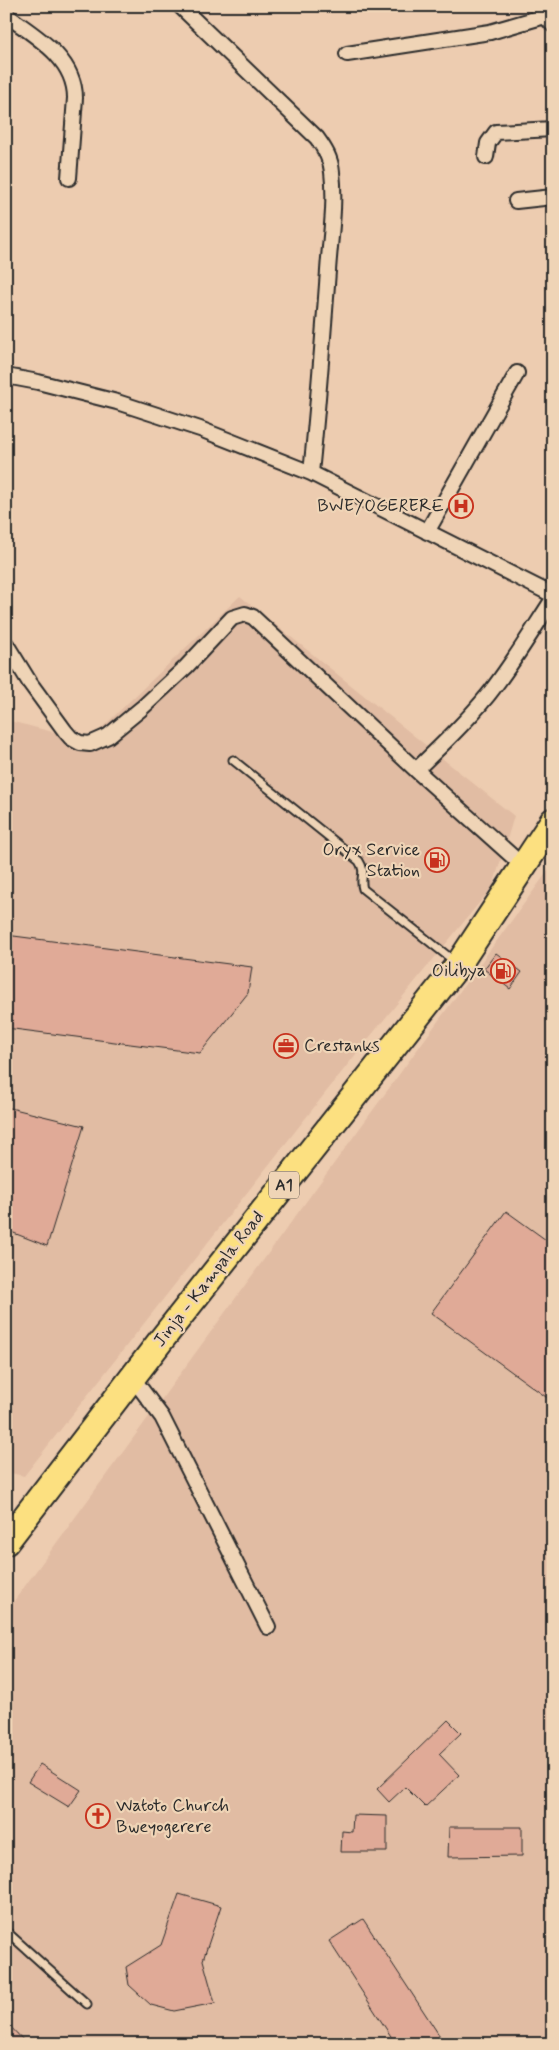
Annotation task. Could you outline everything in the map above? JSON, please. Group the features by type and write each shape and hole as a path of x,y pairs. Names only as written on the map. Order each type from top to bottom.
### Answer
{"highway":[{"name":"Jinja - Kampala Road","path":"6,1542 132,1377 458,965 553,821"}],"street":[{"path":"180,6 317,138 326,150 330,160 333,205 320,382 311,473"},
{"path":"6,15 52,50 70,73 75,86 75,98 69,178"},
{"path":"347,54 490,32 545,16"},
{"path":"486,158 488,143 496,132 553,129"},
{"path":"516,201 553,197"},
{"path":"427,532 517,373"},
{"path":"6,376 117,402 200,429 311,473 553,595"},
{"path":"416,770 488,695 521,649 553,599"},
{"path":"6,644 65,731 80,743 90,744 108,736 142,708 186,667 232,618 245,614 253,617 416,770 523,866"},
{"path":"132,1377 162,1417 268,1627"}],"lane":[{"path":"233,760 359,861 363,868 361,884 363,889 458,965"},
{"path":"6,1931 87,2004"}],"shaded area":[{"path":"240,596 514,816 493,886 356,1054 24,1476 6,1472 6,720 88,741"},
{"path":"553,864 553,2044 6,2044 6,1612"}],"building":[{"path":"6,935 252,967 248,993 200,1053 6,1028"},
{"name":"Oilibya","path":"496,953 522,972 510,989 484,969"},
{"path":"6,1107 84,1126 47,1246 6,1230"},
{"path":"506,1211 553,1245 553,1402 431,1313"},
{"path":"448,1720 461,1733 439,1754 459,1775 425,1807 405,1787 389,1802 377,1789"},
{"path":"40,1764 81,1790 69,1807 28,1782"},
{"path":"353,1815 387,1816 387,1852 341,1852 342,1831 352,1832"},
{"path":"449,1827 522,1827 522,1856 448,1857"},
{"path":"179,1894 221,1906 203,1960 215,2003 174,2011 151,2005 129,1985 126,1967 161,1945"},
{"path":"363,1919 445,2044 396,2044 329,1941"},
{"path":"6,2022 27,2044 6,2044"}],"place":[{"name":"BWEYOGERERE","path":"461,506"},
{"name":"Oryx Service Station","path":"437,860"},
{"name":"Oilibya","path":"503,971"},
{"name":"Crestanks","path":"286,1046"},
{"name":"Watoto Church Bweyogerere","path":"98,1816"}]}
